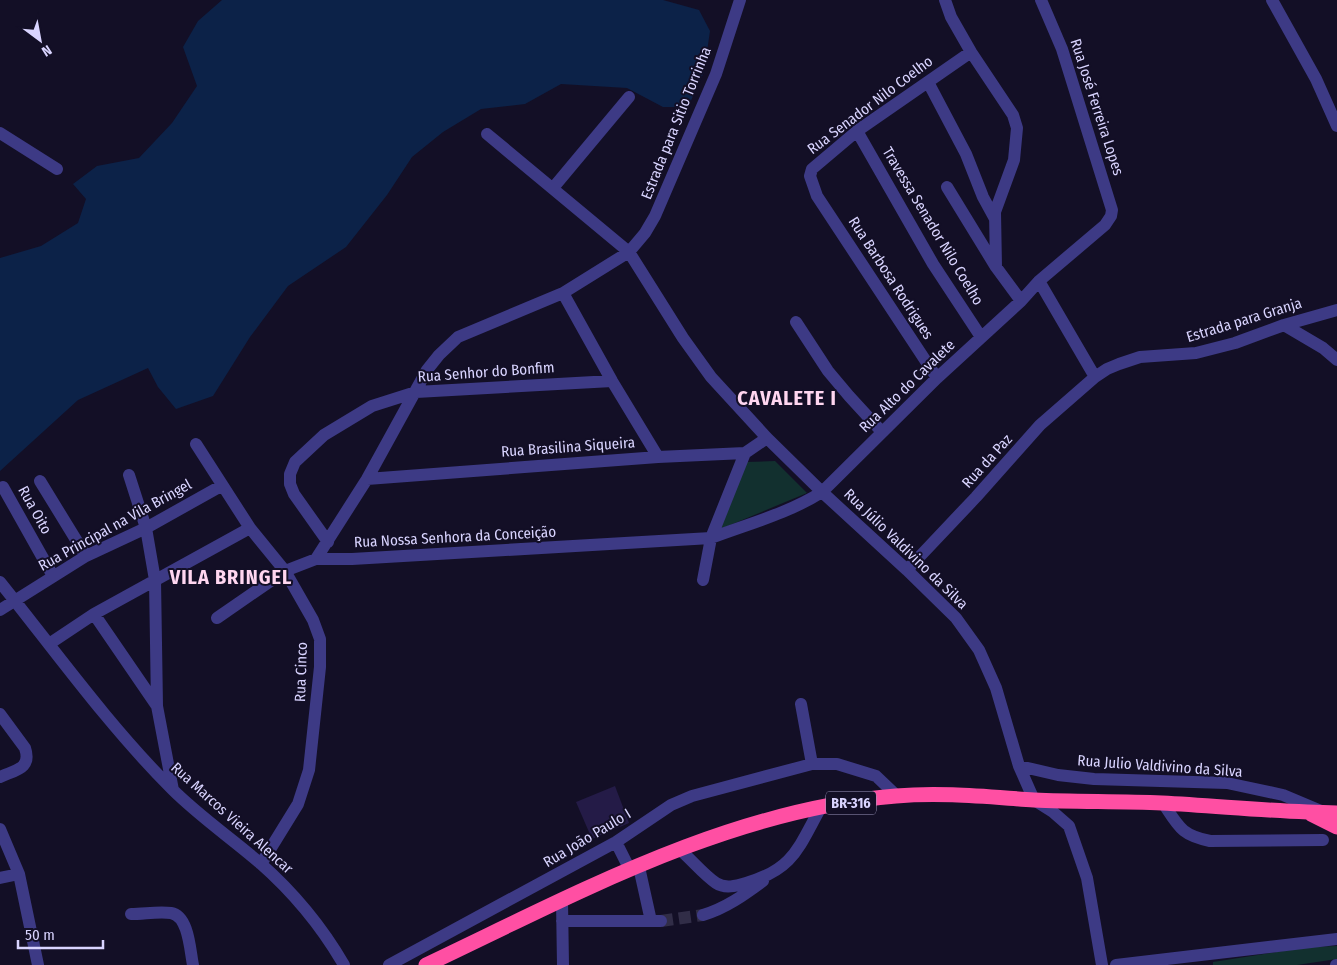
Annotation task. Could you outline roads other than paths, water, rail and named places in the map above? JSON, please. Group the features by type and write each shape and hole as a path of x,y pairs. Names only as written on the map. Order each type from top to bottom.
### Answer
{"highway":[{"name":"BR-316","path":"426,965 562,901 680,849 730,831 820,807 897,796 940,794 1034,800 1163,803 1331,813"},
{"path":"1307,812 1337,827"}],"street":[{"name":"Estrada para Sitio Torrinha","path":"316,560 367,479 427,370 458,336 563,293 629,252 645,233 655,216 716,74 740,0"},
{"name":"Rua José Ferreira Lopes","path":"1041,0 1062,49 1112,210 1111,216 1105,225"},
{"path":"1272,0 1316,79 1337,126"},
{"path":"946,3 971,52 1013,115 1017,128 1014,160 998,203 995,219 996,267"},
{"name":"Rua Senador Nilo Coelho","path":"817,196 810,176 812,168 858,131 971,52"},
{"path":"928,82 966,154 983,196 995,219"},
{"path":"553,188 629,97"},
{"name":"Travessa Senador Nilo Coelho","path":"858,131 933,264 981,337"},
{"path":"0,133 57,170"},
{"name":"Rua Júlio Valdivino da Silva","path":"487,134 629,252 683,338 711,377 767,438 956,618 979,650 996,688 1020,766 1034,800"},
{"path":"947,187 996,267 1021,301"},
{"name":"Rua Barbosa Rodrigues","path":"817,196 937,378"},
{"name":"Rua Alto do Cavalete","path":"711,538 765,518 822,492 937,378 1021,301 1039,281 1105,225"},
{"path":"1039,281 1095,377"},
{"path":"563,293 612,381 658,457"},
{"name":"Estrada para Granja","path":"1095,377 1119,364 1140,357 1196,354 1337,310"},
{"path":"796,322 828,371 848,396 882,432"},
{"path":"1284,325 1323,348 1337,360"},
{"name":"Rua da Paz","path":"907,570 976,497 1040,424 1095,377"},
{"name":"Rua Senhor do Bonfim","path":"328,542 294,494 290,484 290,474 295,462 324,435 372,406 416,392 612,381"},
{"path":"703,580 711,538 745,453 767,438"},
{"name":"Rua Cinco","path":"196,444 221,486 250,528 285,571 313,620 320,640 320,667 309,770 298,804 261,864"},
{"name":"Rua Brasilina Siqueira","path":"367,479 658,457 745,453"},
{"path":"129,475 146,528 155,580 157,706 173,790"},
{"path":"40,481 86,556"},
{"name":"Rua Principal na Vila Bringel","path":"0,610 86,556 146,528 221,486"},
{"name":"Rua Oito","path":"3,487 54,576"},
{"path":"48,644 94,614 250,528"},
{"name":"Rua Nossa Senhora da Conceição","path":"216,618 285,571 316,560 352,560 711,538"},
{"name":"Rua Marcos Vieira Alencar","path":"0,582 48,644 125,737 173,790 261,864 296,900 330,941 344,965"},
{"path":"94,614 157,706"},
{"path":"801,704 812,764"},
{"path":"0,714 25,748 27,761 24,766 0,777"},
{"name":"Rua João Paulo I","path":"389,965 616,842 671,805 692,796 812,764 837,764 876,776 897,796"},
{"name":"Rua Julio Valdivino da Silva","path":"1020,766 1058,775 1094,779 1226,784 1282,795 1331,813"},
{"path":"1034,800 1053,812 1069,826 1087,878 1102,965"},
{"path":"1163,803 1182,831 1193,837 1210,841 1323,840"},
{"path":"703,915 716,911 739,899 780,869 794,856 820,807"},
{"path":"0,829 19,874 38,965"},
{"path":"562,921 656,921 634,869 616,842"},
{"path":"680,849 717,884 733,887 757,880 780,869"},
{"path":"0,878 19,874"},
{"path":"562,901 564,965"},
{"path":"131,914 173,913 180,918 186,928 193,965"},
{"path":"1116,965 1207,960 1337,938"}],"water":[{"path":"222,0 663,0 699,10 710,31 704,72 688,107 663,107 627,88 561,84 525,104 481,109 443,132 412,157 387,195 346,247 288,286 250,337 213,396 176,409 158,387 148,368 78,400 0,471 0,258 41,246 78,223 86,199 73,184 97,166 139,158 172,123 197,86 183,47 198,21"}],"tunnel":[{"path":"661,921 703,915"}],"district":[{"name":"CAVALETE I","path":"787,398"},
{"name":"VILA BRINGEL","path":"231,577"}]}
